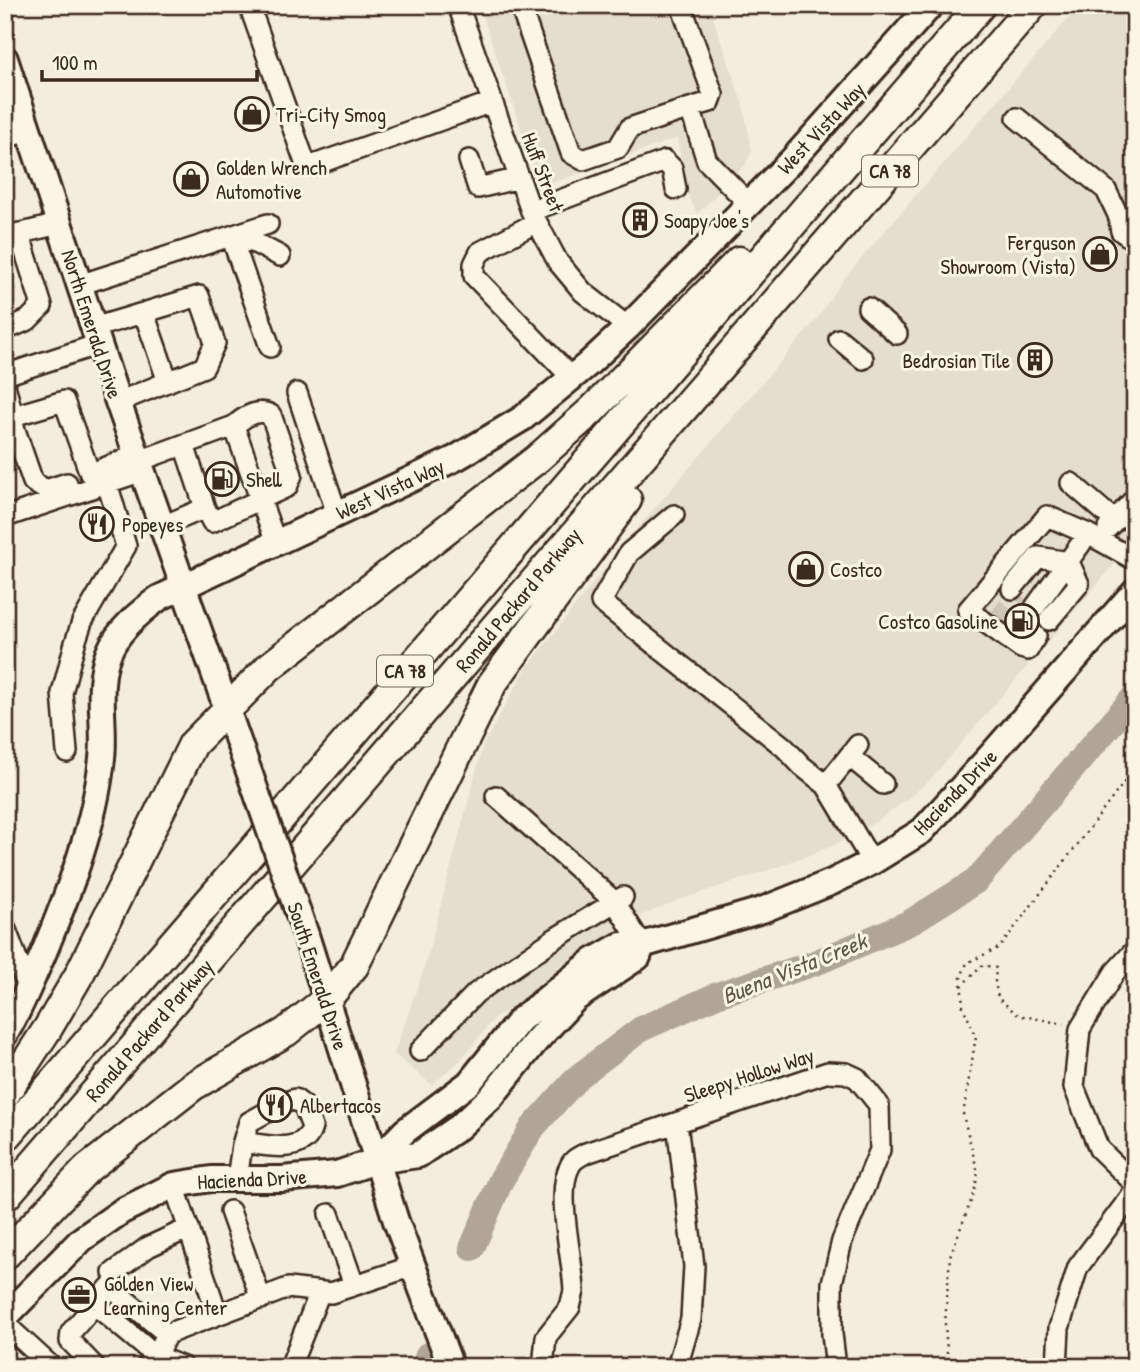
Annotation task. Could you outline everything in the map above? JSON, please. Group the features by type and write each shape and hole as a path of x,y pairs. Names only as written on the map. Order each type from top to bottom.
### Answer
{"highway":[{"name":"Ronald Packard Parkway","path":"5,1138 981,5"},
{"name":"Ronald Packard Parkway","path":"5,1197 1033,5"},
{"path":"5,1094 79,975 193,744 269,667 537,459 592,410 730,268 807,206"},
{"path":"5,1255 87,1169 193,1086 286,1032 327,999 354,966 492,684 747,336"}],"main road":[{"name":"West Vista Way","path":"8,1024 28,988 60,913 93,810 102,757 102,673 109,650 140,612 159,598 456,458 523,418 628,327 846,103 931,5"},
{"name":"North Emerald Drive","path":"5,59 17,134 59,224 118,402 184,586"},
{"name":"South Emerald Drive","path":"184,586 306,935 396,1221 451,1367"},
{"name":"Hacienda Drive","path":"5,1317 82,1239 122,1211 173,1185 211,1179 282,1179 337,1174 376,1161 405,1130 463,1088 520,1020 593,961 621,944 642,945 762,910 832,882 872,862 922,831 1135,591"}],"street":[{"path":"248,5 306,165 311,166 492,102"},
{"name":"Huff Street","path":"458,5 534,216 558,262 583,292 628,327"},
{"path":"520,5 571,153 583,160 618,148 630,128 710,102 713,94 681,5"},
{"path":"690,108 707,161 749,204"},
{"path":"1017,118 1106,190 1118,215 1121,231 1135,241"},
{"path":"469,160 478,188 520,178"},
{"path":"572,378 474,276 474,264 480,253 534,216 666,161 672,168 676,188"},
{"path":"5,330 28,320 42,306 12,235 59,224"},
{"path":"79,285 268,224"},
{"path":"231,236 255,243 279,256"},
{"path":"231,236 270,347"},
{"path":"5,375 144,313 199,296 215,343 204,367 118,402"},
{"path":"868,308 897,334"},
{"path":"144,313 168,382"},
{"path":"839,339 863,359"},
{"path":"5,385 13,427 33,482 46,490 99,479"},
{"path":"297,393 337,514"},
{"path":"13,416 64,401 126,546 82,622 75,643 62,693 67,752"},
{"path":"5,517 140,462 184,445 234,426 246,416 265,412 271,415 292,475 287,487 212,522 184,445"},
{"path":"234,426 276,543"},
{"path":"1071,483 1115,520"},
{"path":"1062,564 1031,604 1062,564 1115,520 1135,498"},
{"path":"163,526 205,508"},
{"path":"674,515 629,554 601,602 783,747 826,785 872,862"},
{"path":"1008,631 968,610 1047,516 1135,560"},
{"path":"826,785 853,751 883,784"},
{"path":"495,796 619,899 642,945"},
{"path":"420,1051 476,993 554,939 619,899"},
{"path":"5,927 11,961 28,988"},
{"path":"1135,950 1115,972 1081,1028 1074,1087 1099,1149 1135,1184"},
{"name":"Sleepy Hollow Way","path":"544,1367 542,1362 546,1337 570,1307 574,1291 563,1189 574,1159 828,1072 846,1073 857,1078 879,1105 880,1150 842,1241 832,1283 832,1334 836,1367"},
{"path":"237,1179 243,1142 249,1122 295,1099 304,1106 312,1128 305,1141 298,1145 243,1142"},
{"path":"677,1124 694,1266 691,1319 677,1367"},
{"path":"173,1185 218,1313"},
{"path":"1057,1367 1059,1328 1078,1267 1135,1191"},
{"path":"230,1211 261,1298"},
{"path":"328,1214 354,1285"},
{"path":"113,1273 148,1247 188,1228"},
{"path":"151,1361 167,1334 218,1313 288,1288 331,1293 413,1266"},
{"path":"95,1367 70,1341 71,1332 110,1287 167,1334"},
{"path":"290,1367 320,1292"},
{"path":"94,1304 151,1361 183,1367"},
{"path":"5,1324 52,1367"}],"path":[{"path":"948,1367 945,1324 950,1256 974,1194 978,1173 963,1115 976,1036 963,1007 961,977 967,963 1000,947 1135,768"},
{"path":"961,986 983,965 996,968 998,998 1018,1014 1081,1028"}],"shaded area":[{"path":"479,5 709,5 744,109 752,151 745,165 697,214 688,195 677,138 541,187"},
{"path":"1080,5 1135,5 1135,540 930,780 906,800 877,821 833,846 679,900 640,916 592,944 517,1005 496,1016 460,1061 432,1085 394,1054 425,965 483,745 524,672 618,551 817,319 842,281"}],"waterway":[{"name":"Buena Vista Creek","path":"472,1248 501,1180 533,1127 578,1077 641,1029 717,995 815,963 909,923 976,881 1135,696"},
{"name":"Buena Vista Creek","path":"424,1367 428,1355"}],"tunnel":[{"path":"996,621 1018,593"},
{"path":"1007,630 1028,602"}],"place":[{"name":"Tri-City Smog","path":"252,114"},
{"name":"Golden Wrench Automotive","path":"191,179"},
{"name":"Soapy Joe's","path":"640,220"},
{"name":"Ferguson Showroom (Vista)","path":"1100,254"},
{"name":"Bedrosian Tile","path":"1035,360"},
{"name":"Shell","path":"222,479"},
{"name":"Popeyes","path":"97,524"},
{"name":"Costco","path":"806,569"},
{"name":"Costco Gasoline","path":"1022,621"},
{"name":"Albertacos","path":"275,1105"},
{"name":"Golden View Learning Center","path":"79,1295"}]}
